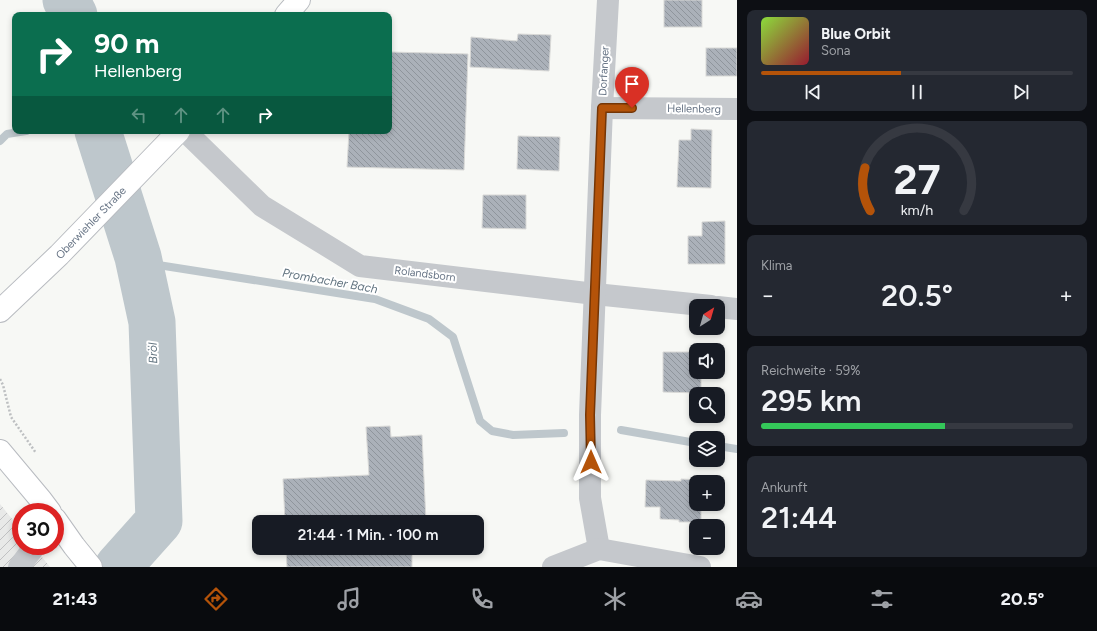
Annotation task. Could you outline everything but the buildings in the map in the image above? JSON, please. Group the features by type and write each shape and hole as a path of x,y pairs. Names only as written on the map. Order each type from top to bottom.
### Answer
{"main road":[{"path":"289,12 299,0"},
{"name":"Oberwiehler Straße","path":"0,312 59,255 176,134"},
{"path":"0,451 43,503"},
{"path":"64,532 91,567"}],"street":[{"name":"Dorfanger","path":"599,549 590,498 590,415 602,108 608,0"},
{"name":"Hellenberg","path":"602,108 737,109"},
{"name":"Rolandsborn","path":"189,134 262,206 360,266 689,304"},
{"path":"725,308 737,309"},
{"path":"553,567 599,549 700,567"},
{"path":"19,567 28,555"}],"shaded area":[{"path":"0,504 12,519 12,555 40,555 50,567 0,567"}],"waterway":[{"name":"Bröl","path":"66,0 72,12"},
{"path":"0,141 7,134 12,133"},
{"name":"Bröl","path":"99,134 138,257 152,322 159,521 118,567"},
{"name":"Prombacher Bach","path":"139,262 375,299 429,319 453,337 480,421 492,431 513,435 564,433"},
{"name":"Prombacher Bach","path":"621,430 689,442"},
{"name":"Prombacher Bach","path":"725,447 737,449"}],"route":[{"path":"591,462 590,415 602,108 632,108"}]}
